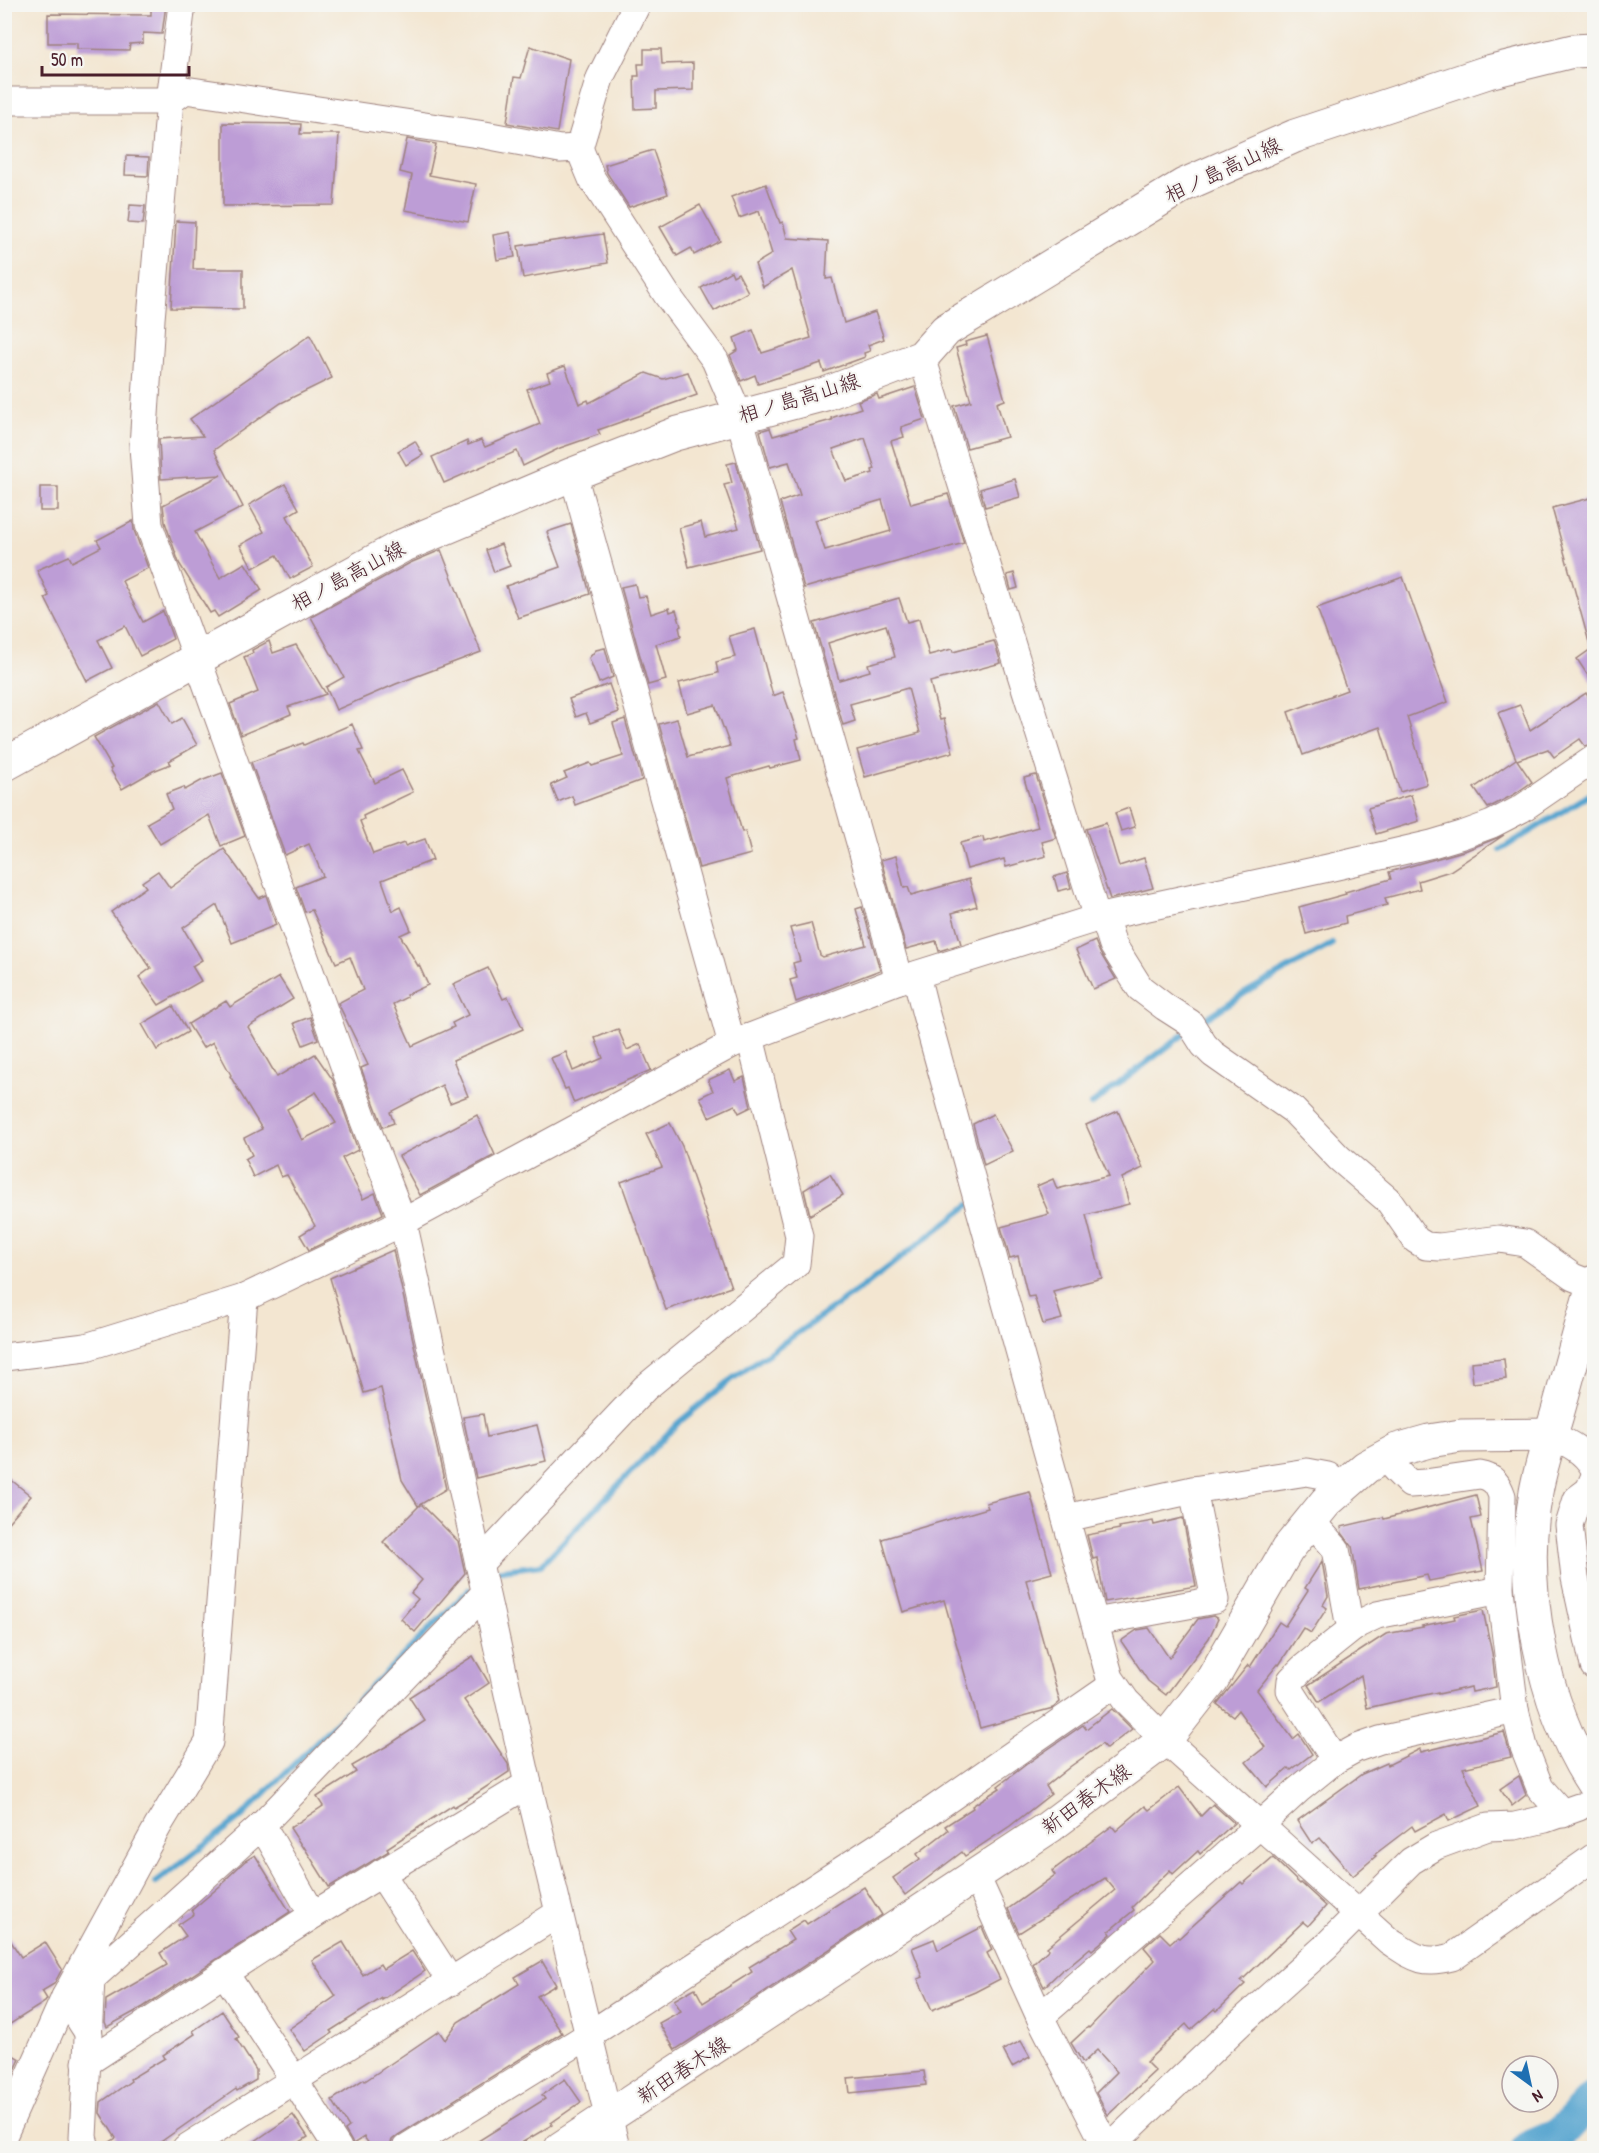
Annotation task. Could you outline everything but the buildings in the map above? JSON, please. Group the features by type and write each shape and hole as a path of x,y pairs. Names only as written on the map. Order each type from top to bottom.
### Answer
{"main road":[{"name":"相ノ島高山線","path":"4,765 402,546 675,434 825,394 922,357 946,330 1184,185 1295,136 1391,103 1488,72 1574,51 1594,50"},
{"path":"1579,1802 1569,1735 1556,1702 1535,1620 1531,1573 1532,1530 1536,1492 1594,1284"},
{"name":"新田春木線","path":"561,2148 613,2133 976,1876 1049,1827 1165,1740 1212,1680 1287,1550 1310,1520 1340,1488 1366,1467 1397,1450 1429,1441 1461,1436 1551,1435"}],"street":[{"path":"182,4 151,319 143,447 149,525 364,1121 403,1221 484,1594 613,2133"},
{"path":"637,4 600,78 579,148 592,179 667,295 715,360 739,416 908,977 925,1011 1113,1685 1165,1740 1389,1941 1414,1958 1434,1962 1452,1957 1594,1857"},
{"path":"4,101 171,101 185,90 560,149 579,148"},
{"path":"922,357 1101,917 1113,945 1140,988 1193,1027 1204,1045 1213,1054 1293,1110 1339,1158 1382,1193 1416,1240 1426,1246 1440,1247 1499,1239 1525,1243 1573,1277 1594,1284"},
{"path":"479,1564 645,1388 796,1264 799,1236 573,474"},
{"path":"4,1357 86,1347 244,1298 403,1221 741,1041 908,977 1101,917 1328,868 1462,835 1492,824 1521,809 1594,759"},
{"path":"4,2133 65,1997 158,1827 209,1742 244,1298"},
{"path":"1551,1435 1571,1445 1589,1458 1594,1468"},
{"path":"1387,1455 1395,1469 1410,1484 1425,1484 1480,1475 1490,1476 1495,1482 1502,1496 1500,1590 1515,1710 1524,1747 1540,1788 1579,1802"},
{"path":"1066,1518 1193,1490 1306,1472 1328,1476 1340,1488"},
{"path":"1594,1478 1589,1490 1577,1499 1569,1525 1575,1578 1594,1666"},
{"path":"1095,1622 1215,1600 1193,1490"},
{"path":"1310,1520 1336,1549 1348,1617 1353,1628"},
{"path":"1335,1760 1296,1701 1290,1690 1291,1680 1353,1628 1377,1615 1500,1590"},
{"path":"86,2148 83,2137 91,1979 262,1825 484,1594"},
{"path":"406,2148 589,2035 908,1827 1113,1685"},
{"path":"1040,2017 1335,1760 1357,1748 1380,1740 1515,1710"},
{"path":"86,2062 313,1915 528,1784"},
{"path":"976,1876 1040,2017 1108,2148 1359,1914 1411,1861 1436,1846 1488,1827 1515,1826 1579,1802"},
{"path":"262,1825 313,1915"},
{"path":"381,1874 451,1982"},
{"path":"186,2148 559,1913"},
{"path":"224,1972 338,2148"},
{"path":"65,1997 89,2034"}],"waterway":[{"path":"1500,850 1594,792"},
{"path":"1199,1023 1245,993 1332,944"},
{"path":"1091,1105 1188,1031"},
{"path":"494,1571 541,1565 678,1423 732,1379 868,1283 969,1205"},
{"path":"156,1882 240,1818 469,1590"},
{"path":"1528,2148 1560,2134 1594,2098"}]}
